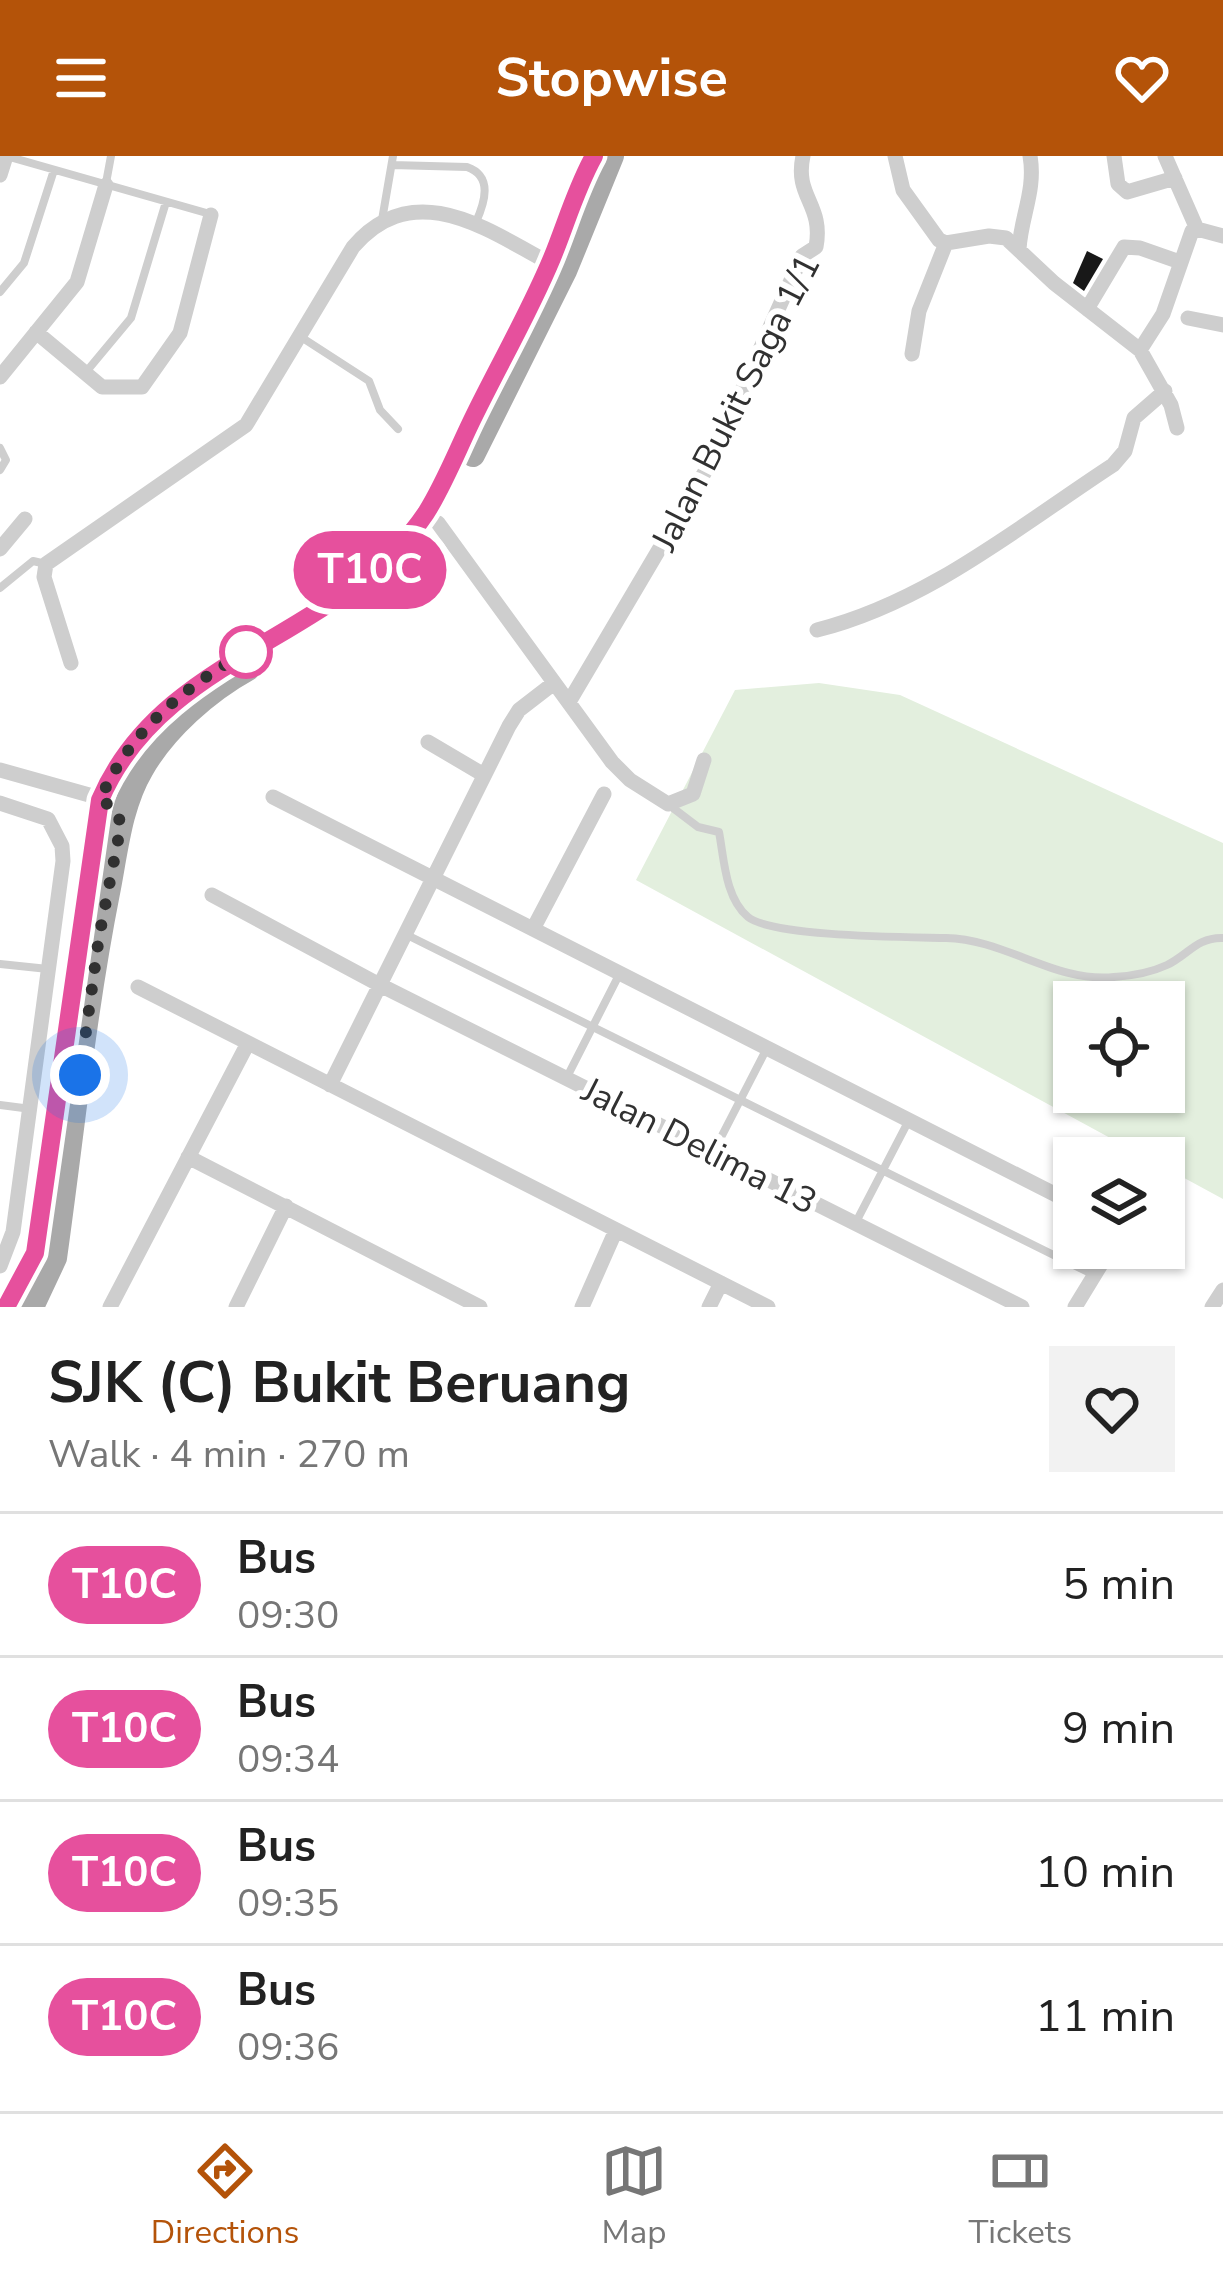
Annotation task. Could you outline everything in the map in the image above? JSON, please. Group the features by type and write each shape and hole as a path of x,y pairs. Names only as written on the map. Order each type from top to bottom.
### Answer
{"main road":[{"path":"4,1305 35,1253 100,800 131,742 157,716 232,660 346,592 425,514 557,267 594,156"},
{"path":"32,1307 56,1258 99,937 121,825 142,770 199,705 353,604 438,523 612,156"}],"street":[{"path":"0,175 6,156"},
{"name":"Jalan Bukit Saga 1/1","path":"569,702 706,470 802,256 816,247 820,224 799,176 803,156"},
{"path":"895,156 903,190 933,234 946,243 1006,238 1140,350 1165,392 1177,428"},
{"path":"1018,249 1032,184 1030,156"},
{"path":"1114,156 1122,190 1175,178"},
{"path":"1165,156 1197,229"},
{"path":"0,377 77,282 106,185"},
{"path":"71,663 44,577 46,564 237,434 301,338 353,247 381,222 437,212 476,222 557,267"},
{"path":"36,332 102,387 142,387 180,333 212,215"},
{"path":"1140,350 1162,314 1192,231 1223,236"},
{"path":"912,354 919,311 946,243"},
{"path":"1087,309 1124,248 1140,248 1180,262"},
{"path":"1188,318 1223,325"},
{"path":"817,630 906,598 954,573 1113,465 1125,451 1133,418 1165,392"},
{"path":"0,549 25,519"},
{"path":"438,523 612,763 630,780 668,804 693,794 704,760"},
{"path":"330,1085 519,710 554,682"},
{"path":"428,742 484,775"},
{"path":"0,770 100,800 116,809 121,825"},
{"path":"100,800 122,800 132,792"},
{"path":"533,929 604,794"},
{"path":"273,797 1053,1193"},
{"path":"0,803 48,819 62,846 14,1232 0,1266"},
{"name":"Jalan Delima 13","path":"212,895 378,984 1022,1307"},
{"path":"138,987 768,1307"},
{"path":"110,1307 248,1043"},
{"path":"188,1157 480,1307"},
{"path":"236,1307 286,1206"},
{"path":"582,1307 616,1230"},
{"path":"1075,1307 1098,1269"},
{"path":"709,1307 721,1283"},
{"path":"1212,1307 1223,1290"}],"lane":[{"path":"6,156 212,215"},
{"path":"106,185 111,156"},
{"path":"381,222 393,160 478,171 483,178 484,205 476,222"},
{"path":"0,292 24,263 54,170"},
{"path":"85,373 131,318 166,202"},
{"path":"301,338 369,381 380,410 398,429"},
{"path":"0,448 6,460 0,470"},
{"path":"0,588 34,561 46,564"},
{"path":"668,804 698,826 718,832 736,901 749,919 771,925 861,936 978,941 1088,978 1115,977 1169,964 1192,946 1223,938"},
{"path":"404,933 1094,1275"},
{"path":"0,964 50,969"},
{"path":"566,1079 620,974"},
{"path":"714,1152 767,1048"},
{"path":"0,1105 32,1109"},
{"path":"856,1223 909,1120"}],"green space":[{"path":"819,683 900,695 1223,843 1223,1199 1185,1178 1185,1137 1108,1137 1064,1113 1185,1113 1185,981 1053,981 1053,1107 636,880 735,690"}],"building":[{"path":"1087,251 1103,259 1084,291 1073,283"}],"bus line":[{"name":"T10C","path":"6,1307 35,1253 100,800 111,774 131,742 183,693 346,592 425,514 550,263 594,156"}],"route":[{"path":"80,1075 121,825 116,809 100,800 131,742 183,693 246,652"}]}
